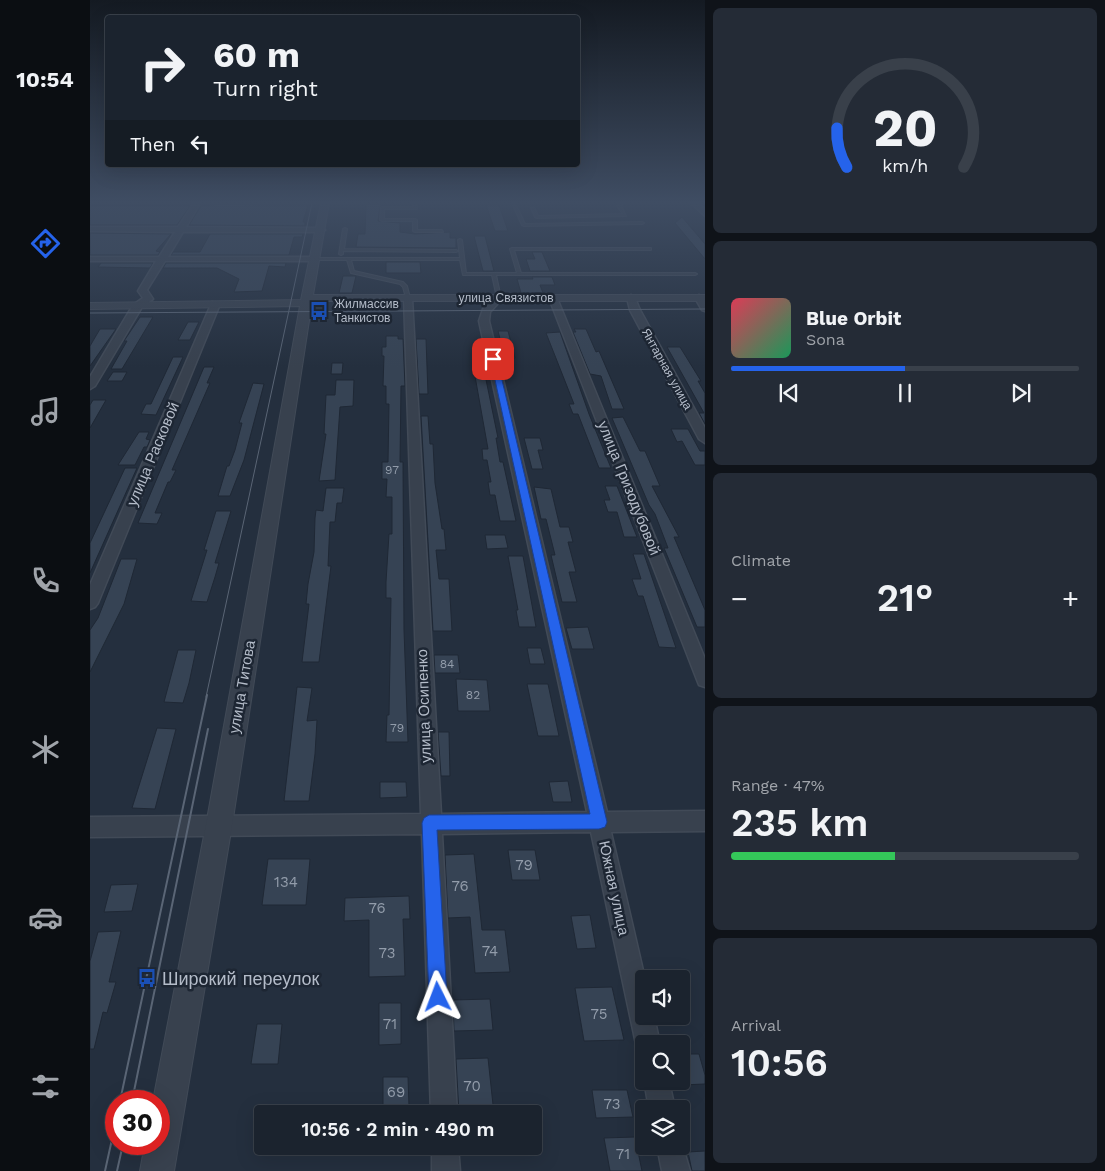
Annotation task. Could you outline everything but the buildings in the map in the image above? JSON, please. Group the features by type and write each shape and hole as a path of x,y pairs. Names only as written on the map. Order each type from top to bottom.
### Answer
{"street":[{"path":"90,259 315,259"},
{"name":"улица Титова","path":"156,1171 219,825 315,259"},
{"path":"90,386 138,305 148,299 146,293 142,291 162,260"},
{"name":"улица Связистов","path":"90,306 307,300 499,298 554,298 634,303 703,301"},
{"name":"Южная улица","path":"499,298 486,311 484,321 646,1035"},
{"name":"улица Гризодубовой","path":"554,298 705,680"},
{"name":"улица Осипенко","path":"405,299 444,1105"},
{"name":"Янтарная улица","path":"634,303 705,439"},
{"name":"улица Расковой","path":"90,603 215,304"},
{"path":"90,827 705,821"},
{"path":"445,1155 446,1171"},
{"path":"672,1155 676,1171"}],"lane":[{"path":"514,258 519,274"},
{"path":"315,259 462,259 464,274 695,274"},
{"path":"349,260 352,272 401,283 405,299"},
{"path":"494,274 499,298"}],"tram line":[{"path":"289,312 300,258"},
{"path":"289,312 705,309"},
{"path":"90,313 289,312"},
{"path":"206,697 289,312"},
{"path":"122,1090 207,695"},
{"path":"134,1090 208,729"},
{"path":"105,1171 109,1155"},
{"path":"117,1171 121,1155"}],"place":[{"name":"Жилмассив Танкистов","path":"319,311"},
{"name":"Широкий переулок","path":"147,978"}],"route":[{"path":"438,997 429,823 599,822 493,359"}]}
